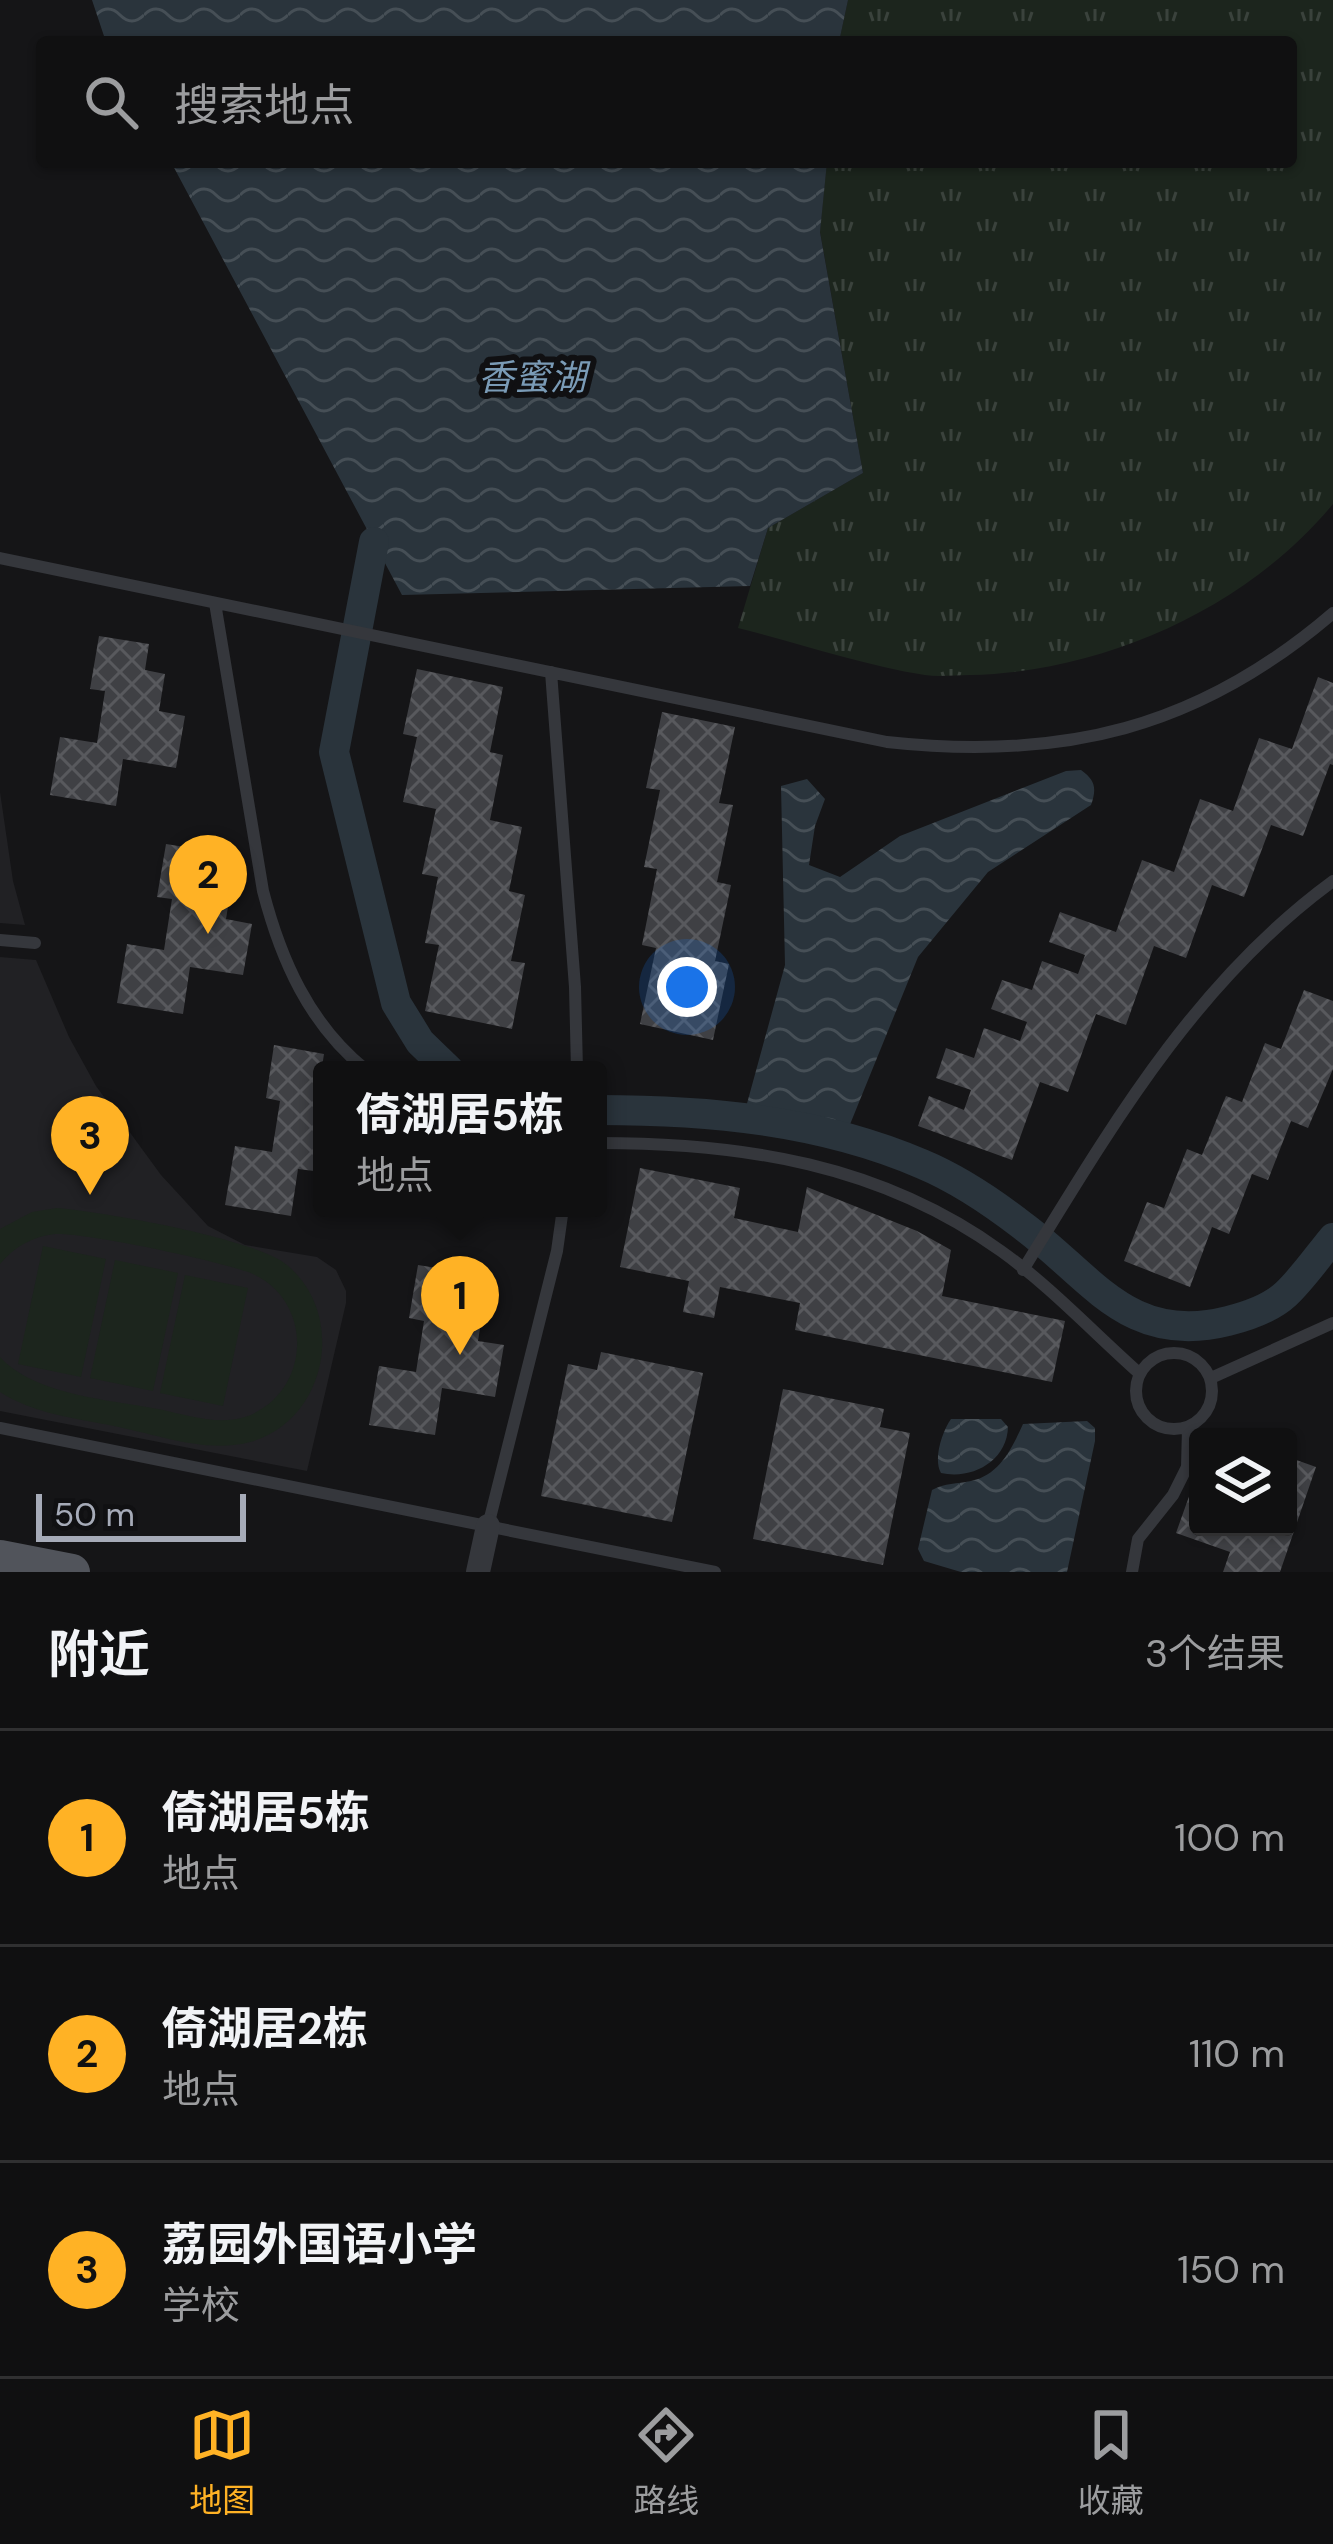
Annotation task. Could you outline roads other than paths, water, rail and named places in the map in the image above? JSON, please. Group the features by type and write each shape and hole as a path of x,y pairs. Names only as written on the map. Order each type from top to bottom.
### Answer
{"main road":[{"path":"0,1558 72,1572"}],"street":[{"path":"478,1572 488,1526"}],"lane":[{"path":"0,558 887,742 958,749 1030,748 1101,736 1170,715 1236,683 1297,644 1333,613"},
{"path":"215,603 263,891 276,938 295,982 321,1023 357,1061"},
{"path":"551,672 577,1061"},
{"path":"1023,1270 1172,1039 1271,932 1333,880"},
{"path":"0,940 35,943"},
{"path":"607,1144 738,1151 836,1170 926,1204 959,1222 1023,1270 1139,1373"},
{"path":"488,1526 562,1217"},
{"path":"1210,1378 1333,1323"},
{"path":"1180,1352 1204,1366 1210,1378 1210,1404 1188,1427 1165,1429 1143,1415 1135,1396 1139,1373 1159,1355 1180,1352"},
{"path":"1132,1572 1138,1539 1173,1495 1187,1467 1188,1427"},
{"path":"0,1428 716,1572"}],"water":[{"path":"92,0 848,0 840,36 104,36"},
{"name":"香蜜湖","path":"174,168 826,168 820,232 863,473 768,528 750,586 402,595"},
{"path":"1081,770 1093,785 1091,805 988,872 918,957 840,1149 740,1129 785,965 781,786 807,779 825,799 809,865 840,877 900,836 1066,771"},
{"path":"951,1419 1001,1419 1008,1427 1001,1450 976,1470 941,1473 940,1446"},
{"path":"1087,1421 1095,1428 1095,1441 1067,1572 961,1572 924,1561 918,1549 932,1490 990,1473 1023,1424"}],"waterway":[{"path":"374,542 334,752 396,1003 420,1042 440,1061"},
{"path":"607,1110 763,1120 883,1149 974,1192 1114,1302 1163,1324 1228,1321 1266,1307 1292,1288 1333,1238"}],"place":[{"name":"倚湖居2栋","path":"208,934"},
{"name":"荔园外国语小学","path":"90,1195"},
{"name":"倚湖居5栋","path":"460,1355"}]}
